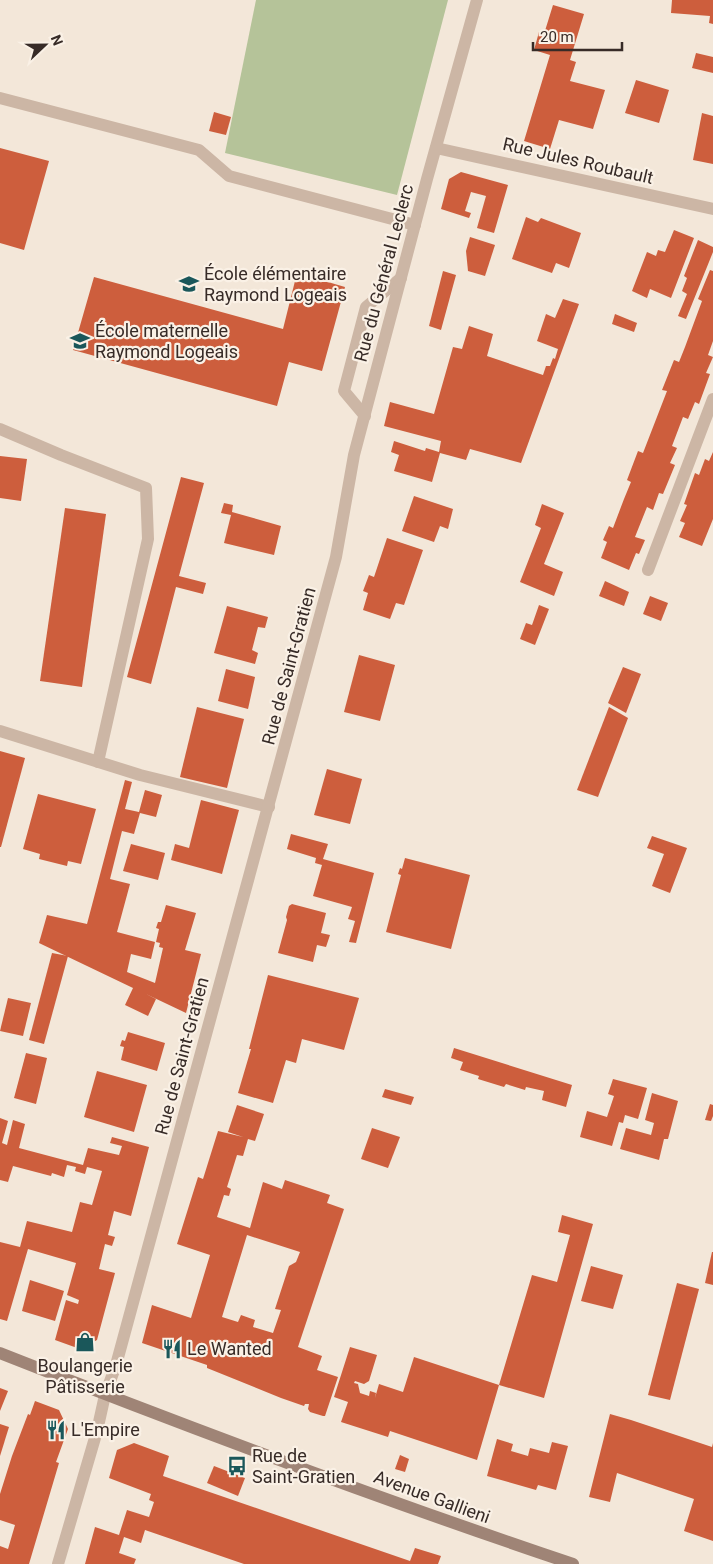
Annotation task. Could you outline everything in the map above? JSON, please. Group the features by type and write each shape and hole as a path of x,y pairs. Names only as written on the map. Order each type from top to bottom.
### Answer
{"main road":[{"name":"Avenue Gallieni","path":"0,1353 252,1450 484,1534 573,1564"}],"street":[{"name":"Rue du Général Leclerc","path":"336,557 354,455 477,0"},
{"path":"0,98 199,150 229,176 415,225"},
{"name":"Rue Jules Roubault","path":"436,148 713,209"},
{"path":"365,416 344,391 366,307 401,278"},
{"path":"648,570 713,399"},
{"path":"0,428 61,456 146,488 148,539 98,762"},
{"name":"Rue de Saint-Gratien","path":"58,1564 97,1431 105,1395 116,1365 336,557"},
{"path":"0,731 140,775 269,806"}],"green space":[{"path":"256,0 448,0 397,195 225,153"}],"building":[{"path":"672,0 713,0 713,24 709,23 710,16 671,13"},
{"path":"553,5 584,14 570,60 576,62 570,81 605,90 593,129 559,120 550,149 524,141 550,55 534,50 539,32 544,34"},
{"path":"696,53 713,57 713,73 692,68"},
{"path":"636,80 669,90 659,123 625,113"},
{"path":"214,112 231,117 226,135 209,131"},
{"path":"702,113 713,116 713,164 693,160"},
{"path":"0,148 49,161 24,250 0,243"},
{"path":"461,172 508,185 494,233 477,228 486,196 471,192 465,211 471,213 469,218 441,209 449,179"},
{"path":"526,217 538,222 541,218 581,233 569,268 556,263 552,273 512,259"},
{"path":"674,230 694,238 671,298 650,289 647,298 632,291 647,252 656,256 658,250 665,252"},
{"path":"470,237 495,245 485,276 468,271 466,251"},
{"path":"698,240 713,247 713,252 686,319 678,316 687,294 682,291 687,278 684,276"},
{"path":"710,270 713,271 713,341 708,355 713,357 706,373 710,374 699,404 695,402 688,419 683,417 672,446 677,448 670,463 675,465 663,494 659,493 653,510 647,507 635,537 645,540 639,554 636,553 629,570 601,558 607,542 603,540 609,526 613,528 631,482 627,480 638,451 643,453 667,391 662,390 674,360 679,362 702,301 698,299"},
{"path":"443,271 456,275 441,330 429,326"},
{"path":"297,273 345,287 322,371 289,362 277,406 73,350 94,277 283,329"},
{"path":"563,299 579,304 521,463 470,449 466,460 440,453 432,482 394,471 399,455 391,452 394,441 425,451 426,448 439,452 441,441 384,426 390,402 434,414 453,347 462,349 469,326 493,334 487,356 543,375 546,366 550,366 553,358 555,359 558,349 537,341 546,314 555,318"},
{"path":"615,314 637,323 634,332 612,324"},
{"path":"713,452 713,519 702,546 679,537 685,523 680,521 687,505 684,504 695,473 699,475 705,459 709,461"},
{"path":"0,456 27,459 21,501 0,498"},
{"path":"181,477 204,483 179,576 206,583 203,594 176,587 151,684 127,677"},
{"path":"414,496 453,509 448,529 440,526 434,542 402,531"},
{"path":"224,503 233,505 232,512 281,526 274,555 224,543 231,515 221,513"},
{"path":"542,504 564,513 544,564 563,572 554,596 520,582 541,528 535,525"},
{"path":"65,508 106,514 82,687 40,681"},
{"path":"387,538 423,550 404,605 396,603 390,619 363,610 368,593 363,591 369,575 374,577"},
{"path":"605,581 629,592 624,606 599,596"},
{"path":"650,596 668,603 661,621 643,614"},
{"path":"539,605 549,609 535,645 520,639 526,623 532,625"},
{"path":"227,606 268,617 265,628 258,627 252,650 258,653 255,664 214,653"},
{"path":"359,655 395,665 380,721 344,712"},
{"path":"623,667 641,674 626,713 608,703"},
{"path":"226,669 255,677 248,709 218,701"},
{"path":"197,707 244,719 227,788 180,777"},
{"path":"609,707 628,718 598,797 577,790"},
{"path":"0,751 25,758 1,847 0,847"},
{"path":"327,769 362,779 350,824 314,815"},
{"path":"125,780 132,782 125,809 139,812 145,790 162,795 156,817 140,813 134,834 122,831 110,879 130,884 117,932 155,942 151,959 131,954 127,972 155,983 163,948 159,947 160,943 156,942 159,929 156,928 158,922 161,922 166,905 196,913 185,950 201,954 186,1013 146,994 156,999 148,1016 125,1005 133,988 39,943 47,915 87,924"},
{"path":"38,794 96,809 81,864 68,861 67,866 39,859 40,854 23,849"},
{"path":"201,800 239,810 222,874 171,860 175,844 189,848"},
{"path":"291,834 328,844 323,859 374,873 356,943 349,942 355,921 348,919 352,907 313,896 322,865 315,863 316,858 287,849"},
{"path":"652,836 687,848 670,893 652,886 664,854 647,848"},
{"path":"131,844 165,853 158,880 123,871"},
{"path":"405,858 470,875 451,949 386,932 401,875 398,874 400,868 402,869"},
{"path":"292,904 326,913 321,933 330,935 326,947 317,945 313,962 278,953 289,906"},
{"path":"52,953 68,956 44,1044 29,1040"},
{"path":"268,975 359,998 344,1050 302,1039 296,1063 286,1060 273,1103 238,1093 251,1049 249,1049"},
{"path":"8,998 31,1003 23,1036 0,1031"},
{"path":"128,1032 165,1043 157,1071 121,1060 124,1047 120,1046 122,1040 125,1041"},
{"path":"454,1048 572,1085 566,1107 542,1100 544,1091 526,1087 525,1090 506,1084 504,1087 478,1079 479,1076 460,1070 463,1062 451,1058"},
{"path":"26,1053 47,1058 36,1104 14,1098"},
{"path":"97,1071 147,1085 134,1132 84,1117"},
{"path":"613,1079 647,1088 638,1119 625,1115 623,1123 619,1122 612,1146 580,1137 587,1111 607,1117 614,1096 608,1094"},
{"path":"385,1089 414,1097 411,1105 382,1097"},
{"path":"652,1093 678,1101 668,1139 664,1139 659,1160 620,1149 626,1128 651,1135 654,1123 645,1120"},
{"path":"710,1104 713,1105 711,1121 705,1120"},
{"path":"237,1105 264,1114 255,1141 248,1139 243,1156 237,1155 227,1187 231,1189 229,1196 224,1195 217,1217 250,1228 263,1182 282,1189 285,1180 330,1195 327,1203 344,1209 298,1347 322,1356 317,1370 338,1377 325,1416 310,1412 308,1409 309,1404 304,1406 281,1398 207,1368 207,1365 142,1343 152,1305 191,1318 210,1255 177,1244 198,1177 203,1179 218,1131 243,1137 228,1132","holes":["247,1235 300,1252 296,1262 289,1266 275,1309 281,1310 273,1333 253,1327 255,1320 241,1315 238,1322 222,1317"]},
{"path":"0,1118 8,1121 2,1143 7,1145 13,1120 25,1124 19,1148 83,1165 88,1148 119,1155 122,1146 110,1143 112,1137 149,1147 131,1216 114,1211 108,1235 115,1237 112,1246 105,1244 99,1269 115,1273 97,1340 80,1349 55,1340 66,1300 78,1304 79,1300 67,1295 76,1263 28,1249 7,1321 0,1319 0,1242 20,1247 27,1221 72,1232 80,1202 92,1205 102,1171 87,1167 85,1174 75,1171 76,1167 67,1165 64,1177 52,1173 51,1176 13,1166 8,1182 0,1180"},
{"path":"372,1128 400,1137 388,1168 361,1159"},
{"path":"562,1215 593,1224 544,1398 499,1385 532,1275 557,1282 570,1235 558,1232"},
{"path":"713,1252 713,1285 705,1283"},
{"path":"591,1266 623,1275 613,1309 581,1301"},
{"path":"30,1280 64,1291 55,1321 22,1311"},
{"path":"677,1283 699,1289 670,1400 648,1395"},
{"path":"350,1347 377,1355 369,1381 364,1384 355,1381 354,1383 358,1384 360,1393 369,1396 370,1391 376,1393 375,1398 379,1384 403,1392 414,1357 499,1385 477,1460 390,1431 388,1437 341,1422 348,1402 334,1397"},
{"path":"0,1388 8,1391 0,1411"},
{"path":"35,1401 59,1410 68,1429 56,1462 59,1463 29,1564 0,1564 0,1546 8,1549 15,1525 0,1520 0,1494 12,1456"},
{"path":"610,1414 712,1447 713,1443 713,1541 684,1531 694,1499 617,1473 610,1502 589,1497"},
{"path":"0,1424 9,1427 0,1456"},
{"path":"497,1439 513,1444 511,1451 528,1456 530,1448 549,1453 552,1442 568,1446 556,1490 538,1485 536,1490 487,1476"},
{"path":"134,1443 169,1456 163,1476 410,1561 415,1548 441,1556 438,1564 244,1564 145,1530 141,1543 124,1537 119,1553 136,1559 134,1564 85,1564 95,1527 119,1535 127,1510 149,1517 154,1502 149,1500 151,1494 109,1478 117,1450"},
{"path":"400,1455 409,1459 405,1472 395,1469"},
{"path":"214,1466 245,1478 238,1496 207,1483"}],"place":[{"name":"École élémentaire Raymond Logeais","path":"189,284"},
{"name":"École maternelle Raymond Logeais","path":"80,341"},
{"name":"Boulangerie Pâtisserie","path":"85,1342"},
{"name":"Le Wanted","path":"172,1349"},
{"name":"L'Empire","path":"56,1430"},
{"name":"Rue de Saint-Gratien","path":"237,1466"}]}
